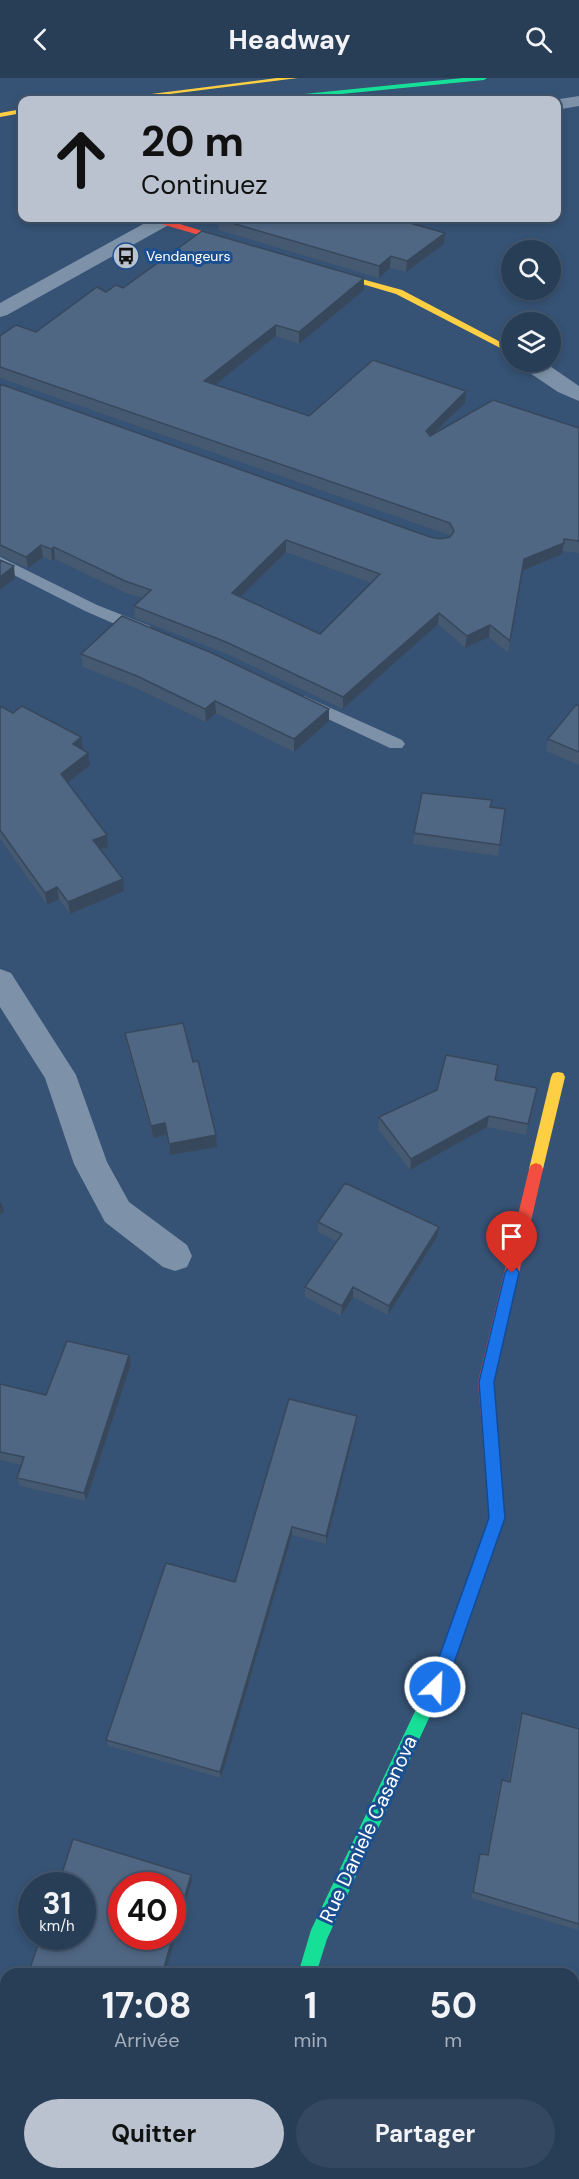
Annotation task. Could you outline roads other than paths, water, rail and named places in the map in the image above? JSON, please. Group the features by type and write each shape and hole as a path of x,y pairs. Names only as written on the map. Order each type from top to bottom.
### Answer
{"main road":[{"path":"142,96 296,78"},
{"path":"304,96 484,78"},
{"path":"0,115 18,112"},
{"path":"173,222 252,248"},
{"path":"308,265 399,292 501,345"},
{"name":"Rue Daniele Casanova","path":"309,1968 318,1937 445,1666 497,1518 486,1382 558,1077"}],"street":[{"path":"561,104 579,101"},
{"path":"0,311 159,222"},
{"path":"548,372 569,391 579,394"},
{"path":"0,981 60,1075 91,1164 117,1212 175,1256"}],"lane":[{"path":"0,562 91,608 155,634"},
{"path":"292,695 396,744"}],"place":[{"name":"Vendangeurs","path":"126,256"}]}
